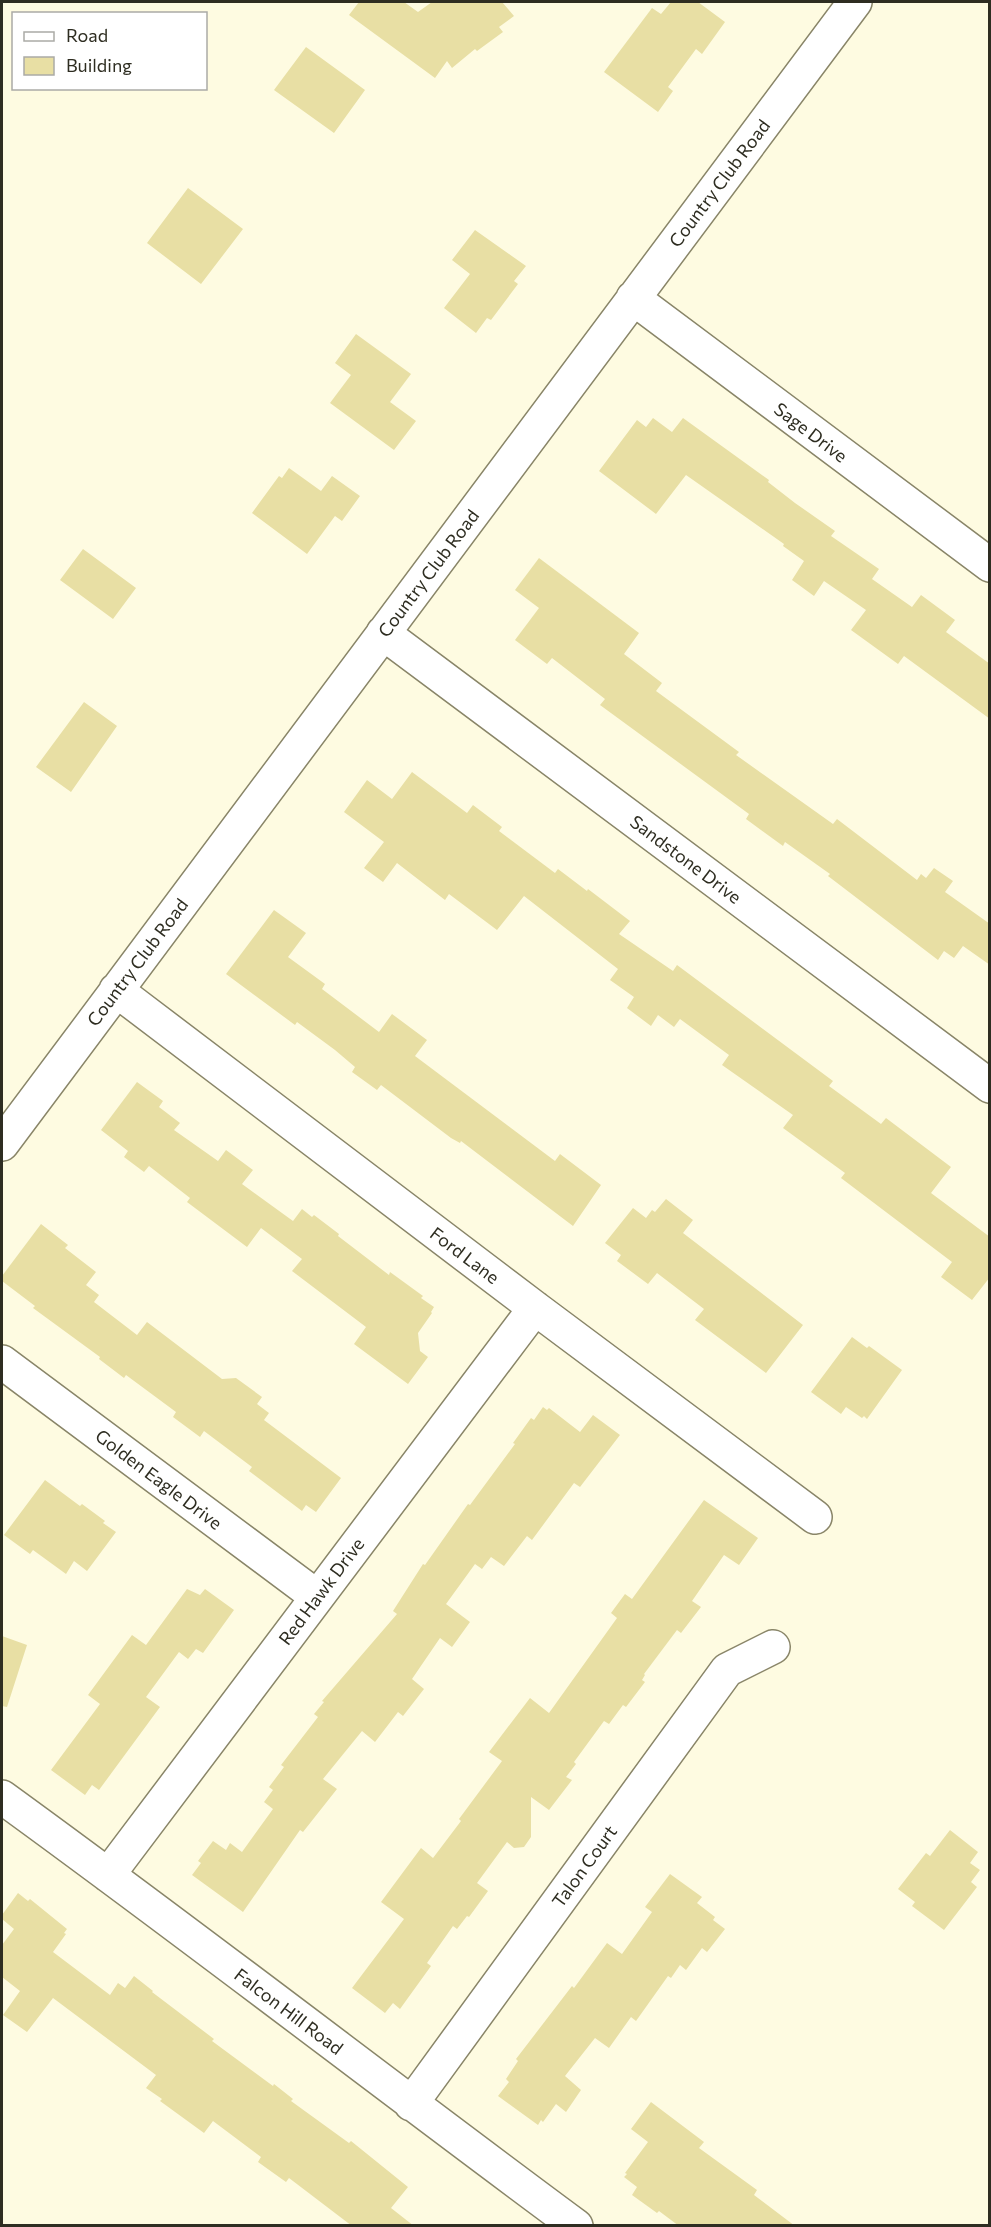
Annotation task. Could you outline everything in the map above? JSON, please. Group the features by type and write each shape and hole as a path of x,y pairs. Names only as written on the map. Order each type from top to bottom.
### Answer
{"street":[{"name":"Country Club Road","path":"2,1144 855,2"},
{"name":"Sage Drive","path":"633,298 990,565"},
{"name":"Sandstone Drive","path":"383,633 990,1086"},
{"name":"Ford Lane","path":"116,990 815,1517"},
{"name":"Red Hawk Drive","path":"108,1875 535,1308"},
{"name":"Golden Eagle Drive","path":"2,1362 316,1596"},
{"name":"Talon Court","path":"411,2104 727,1670 773,1647"},
{"name":"Falcon Hill Road","path":"2,1797 576,2226"}],"building":[{"path":"359,2 404,2 418,12 432,2 502,2 514,16 499,27 503,32 477,51 475,49 452,68 447,61 435,78 349,15"},
{"path":"671,2 698,2 725,22 702,54 696,49 668,87 673,91 658,112 604,72 652,8 661,14"},
{"path":"306,47 365,90 334,133 274,90"},
{"path":"188,188 243,229 201,284 147,243"},
{"path":"475,230 526,266 514,281 518,284 491,320 487,318 476,333 444,308 470,274 452,260"},
{"path":"356,334 411,374 390,402 416,421 394,450 330,403 351,375 335,363"},
{"path":"653,418 672,432 683,418 835,531 831,536 879,569 872,579 912,607 921,595 955,620 946,632 990,664 990,719 904,656 898,664 851,630 866,610 824,581 814,596 792,580 804,561 783,546 784,544 686,475 656,514 599,471 637,420 646,427"},
{"path":"289,468 321,491 332,476 360,496 342,521 335,516 307,554 252,513 279,476 282,478"},
{"path":"83,549 136,588 113,619 60,580"},
{"path":"539,558 639,633 624,654 662,683 656,691 739,752 736,755 833,824 837,819 917,880 921,874 926,878 934,868 953,881 945,892 990,924 990,965 963,946 954,958 944,951 938,960 828,876 830,874 785,842 783,846 746,819 749,814 600,705 605,699 552,658 547,664 515,640 539,608 515,590"},
{"path":"84,702 117,726 71,792 36,767"},
{"path":"412,772 467,813 473,805 502,827 499,831 555,873 558,869 587,891 588,889 630,921 619,934 673,971 677,965 833,1081 829,1086 881,1124 886,1118 951,1167 931,1193 990,1237 990,1277 972,1300 941,1277 952,1262 841,1178 845,1173 783,1128 793,1115 722,1065 729,1055 680,1019 674,1027 658,1015 651,1026 627,1008 634,997 610,980 618,969 524,896 497,930 449,894 445,900 397,863 383,882 364,868 384,842 344,812 367,780 392,799"},
{"path":"274,910 306,933 288,957 325,984 322,989 379,1032 392,1014 427,1040 415,1056 555,1161 560,1154 601,1185 573,1226 461,1141 460,1143 451,1138 381,1085 377,1090 352,1072 355,1067 335,1050 297,1022 295,1025 226,974"},
{"path":"137,1082 163,1101 159,1107 180,1123 174,1130 218,1161 226,1150 253,1170 242,1184 293,1221 302,1209 312,1217 314,1215 339,1234 338,1236 389,1275 390,1272 423,1296 421,1298 434,1307 418,1333 420,1351 428,1357 408,1384 354,1344 366,1327 292,1271 302,1259 261,1228 247,1247 187,1202 190,1198 149,1166 144,1172 124,1157 128,1151 101,1130"},
{"path":"666,1199 693,1220 683,1233 803,1325 766,1373 695,1320 704,1309 657,1273 648,1284 617,1261 621,1255 605,1243 633,1208 646,1218 652,1210 655,1212"},
{"path":"41,1224 68,1245 65,1248 96,1272 86,1285 99,1295 94,1302 137,1335 147,1322 222,1379 236,1378 262,1397 257,1404 269,1413 264,1420 341,1478 316,1512 306,1505 302,1511 249,1471 252,1467 204,1431 200,1437 173,1417 176,1412 126,1375 124,1378 99,1359 100,1357 33,1308 35,1306 2,1281 2,1276"},
{"path":"852,1337 867,1348 869,1346 902,1370 867,1419 846,1407 841,1414 811,1392"},
{"path":"543,1407 547,1410 549,1408 580,1432 593,1415 620,1435 580,1487 574,1483 532,1540 527,1536 504,1566 491,1557 482,1569 475,1564 446,1604 470,1622 452,1647 440,1638 412,1679 424,1689 403,1716 398,1712 375,1742 362,1731 323,1779 337,1789 303,1832 300,1830 243,1912 192,1875 201,1863 198,1861 213,1841 226,1850 230,1843 242,1852 273,1809 264,1802 273,1790 269,1787 284,1767 281,1765 318,1717 314,1714 324,1702 322,1701 397,1614 393,1611 423,1564 425,1565 468,1504 470,1505 515,1444 513,1443 531,1418 534,1420"},
{"path":"45,1480 80,1506 82,1504 116,1532 87,1571 74,1561 66,1574 33,1550 30,1554 4,1535"},
{"path":"704,1500 758,1538 739,1565 724,1555 692,1601 701,1607 681,1633 677,1630 644,1674 642,1680 645,1682 626,1707 623,1705 609,1724 604,1721 574,1762 576,1764 566,1777 572,1780 549,1810 531,1797 531,1837 524,1847 514,1848 507,1842 477,1883 488,1891 457,1929 453,1926 427,1963 431,1966 400,2009 393,2003 385,2013 352,1988 404,1919 381,1902 421,1848 433,1858 502,1761 489,1752 530,1698 549,1713 617,1618 611,1613 625,1594 632,1599"},
{"path":"187,1589 200,1595 205,1589 234,1610 203,1653 196,1649 188,1659 179,1652 146,1697 160,1707 99,1790 92,1785 85,1795 51,1770 100,1704 88,1695 132,1635 146,1645"},
{"path":"2,1636 27,1645 7,1707 2,1706"},
{"path":"950,1830 978,1852 970,1863 980,1870 971,1882 977,1887 944,1930 912,1906 915,1902 898,1889 926,1853 930,1856"},
{"path":"670,1874 702,1897 697,1903 715,1917 713,1920 725,1929 707,1952 702,1948 686,1970 680,1965 671,1978 668,1976 636,2021 631,2017 609,2048 595,2038 565,2076 581,2090 566,2112 556,2104 543,2122 541,2120 538,2125 498,2096 509,2082 506,2079 518,2061 516,2059 572,1986 574,1988 607,1943 622,1954 652,1912 645,1907"},
{"path":"18,1893 28,1901 30,1899 67,1929 53,1952 110,1995 118,1983 125,1988 134,1976 214,2039 212,2041 273,2086 274,2084 293,2099 291,2101 349,2143 351,2141 408,2187 391,2208 414,2226 352,2226 289,2178 286,2182 258,2162 261,2157 213,2121 204,2133 146,2088 156,2075 53,1998 27,2032 3,2015 20,1991 2,1977 2,1945 14,1929 2,1919 2,1915"},
{"path":"651,2102 704,2142 699,2148 757,2190 754,2195 795,2226 679,2226 632,2195 637,2187 624,2177 627,2174 625,2173 648,2142 631,2129"}]}
